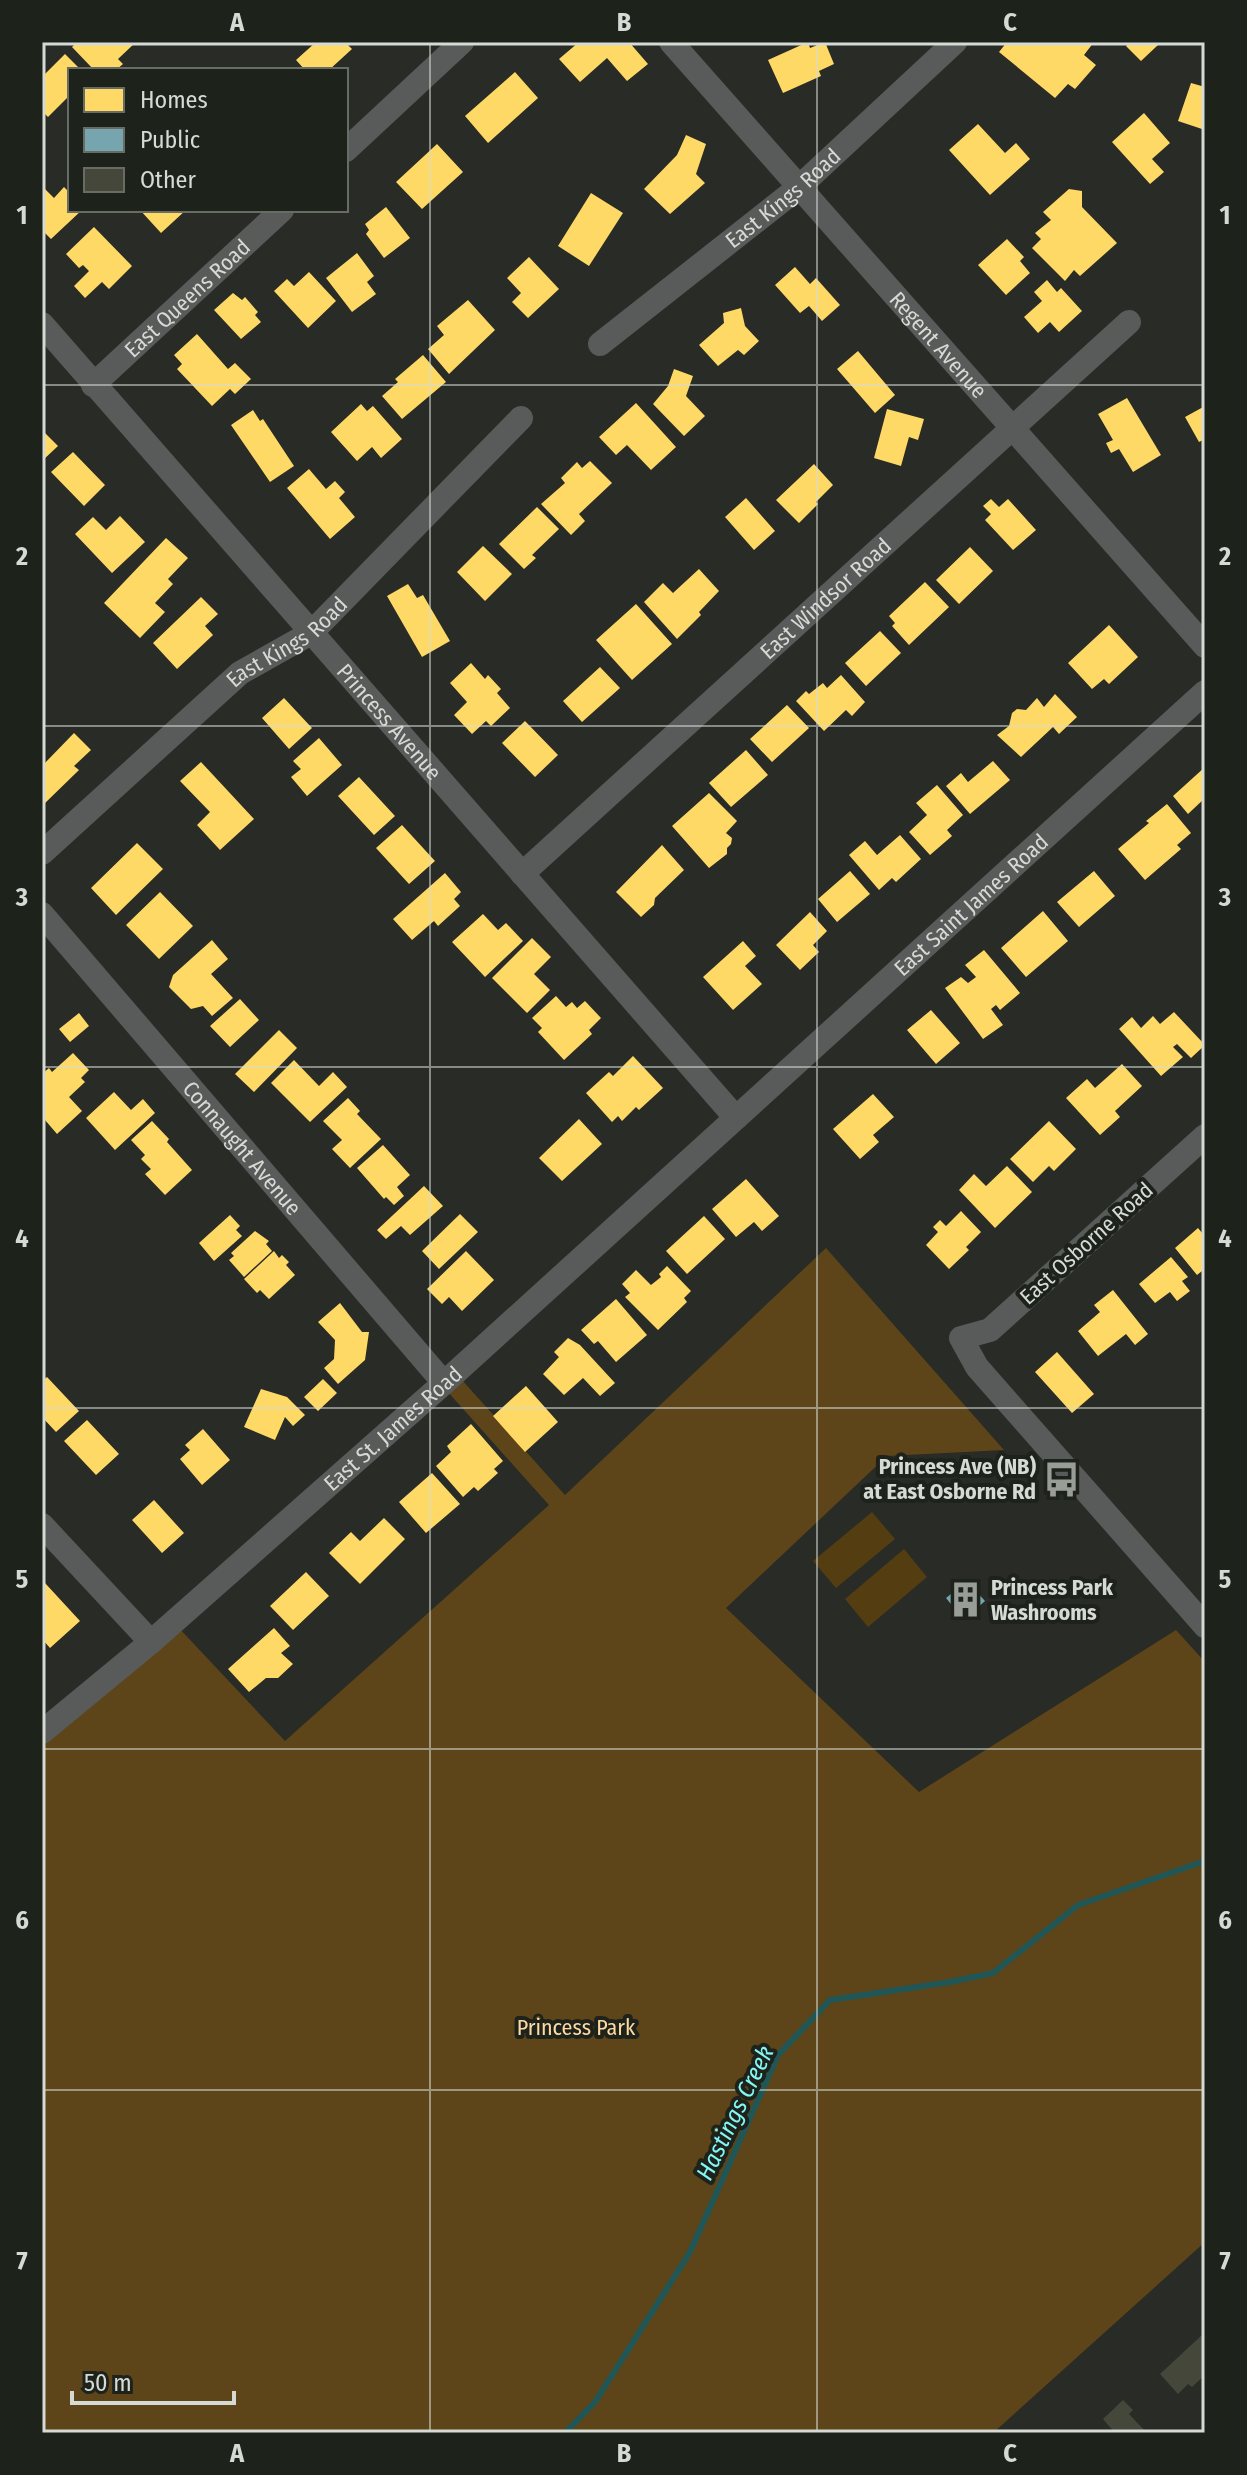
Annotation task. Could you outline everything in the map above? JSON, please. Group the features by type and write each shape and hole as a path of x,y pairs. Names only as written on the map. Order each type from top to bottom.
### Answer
{"street":[{"path":"348,148 462,42"},
{"name":"Regent Avenue","path":"671,42 1205,646"},
{"name":"East Kings Road","path":"600,344 798,188 955,42"},
{"name":"East Queens Road","path":"93,385 280,212"},
{"name":"East Windsor Road","path":"522,874 1129,322"},
{"name":"Princess Avenue","path":"42,324 736,1118"},
{"name":"East Kings Road","path":"42,853 240,673 311,633 521,418"},
{"name":"East Saint James Road","path":"736,1118 1205,692"},
{"name":"Connaught Avenue","path":"42,914 444,1383"},
{"name":"East St. James Road","path":"42,1732 151,1642 444,1383 736,1118"},
{"name":"East Osborne Road","path":"1205,1136 990,1330 961,1338 977,1367 1205,1626"},
{"path":"42,1525 151,1642"}],"shaded area":[{"path":"872,1512 895,1539 836,1588 813,1561"},
{"path":"904,1549 927,1577 868,1627 845,1599"}],"green space":[{"name":"Princess Park","path":"826,1248 1004,1450 887,1456 726,1608 919,1792 1176,1630 1205,1662 1205,2242 993,2433 42,2433 42,1743 177,1626 285,1741 549,1505 439,1382 453,1370 565,1495"}],"building: Homes":[{"path":"77,42 136,42 118,59 123,64 118,68 92,68 72,47"},
{"path":"316,42 345,42 352,49 331,68 303,68 296,60"},
{"path":"579,42 629,42 648,64 627,81 607,58 580,82 559,59"},
{"path":"808,42 810,48 825,42 834,64 819,71 821,76 783,93 768,60"},
{"path":"1007,42 1094,42 1084,55 1096,65 1075,89 1068,84 1055,98 999,52"},
{"path":"1130,42 1155,42 1158,45 1141,61 1126,46"},
{"path":"65,54 79,68 68,68 68,97 48,117 42,111 42,77"},
{"path":"515,72 538,98 488,143 465,116"},
{"path":"1191,83 1205,87 1205,130 1178,121"},
{"path":"1144,113 1170,143 1152,159 1164,172 1150,184 1112,142"},
{"path":"978,124 1005,153 1016,143 1030,159 990,195 949,150"},
{"path":"686,135 706,144 696,174 705,183 670,214 644,189 677,155"},
{"path":"437,144 463,172 422,209 396,182"},
{"path":"42,186 54,198 64,187 68,191 68,212 80,212 51,239 42,230"},
{"path":"1069,189 1082,191 1082,207 1117,243 1080,276 1074,270 1065,281 1032,248 1041,239 1035,233 1051,220 1043,212"},
{"path":"591,193 623,213 589,266 558,246"},
{"path":"386,207 410,238 384,258 366,234 369,230 365,224"},
{"path":"142,212 184,212 161,233"},
{"path":"94,227 132,266 109,289 102,282 85,298 74,286 89,271 83,265 79,268 66,254"},
{"path":"1007,239 1024,257 1020,261 1030,273 1006,295 978,265"},
{"path":"357,253 374,276 367,282 376,294 352,312 326,278"},
{"path":"529,257 559,289 528,318 512,302 521,293 507,278"},
{"path":"795,267 810,284 816,278 840,305 822,321 809,306 800,313 775,285"},
{"path":"309,272 336,301 308,328 274,291 287,279 294,286"},
{"path":"1047,280 1057,292 1061,288 1082,311 1059,332 1050,322 1038,333 1024,317 1042,301 1034,292"},
{"path":"233,293 242,300 245,297 258,312 255,315 261,322 241,339 214,310"},
{"path":"468,300 495,330 449,374 428,349 444,335 437,326"},
{"path":"741,308 745,326 759,341 744,355 738,350 718,366 699,345 724,323 723,313"},
{"path":"197,334 228,369 235,363 251,379 235,394 230,389 212,406 177,369 182,364 174,355"},
{"path":"858,351 895,395 875,413 837,369"},
{"path":"423,355 446,382 402,419 382,396 398,382 395,379"},
{"path":"674,369 693,376 686,396 705,416 684,436 653,404 668,386"},
{"path":"1127,398 1161,455 1133,472 1119,449 1111,453 1106,443 1113,440 1098,414"},
{"path":"636,403 676,447 651,470 627,445 616,455 599,437"},
{"path":"361,404 367,411 373,406 402,439 381,458 372,447 357,461 331,432"},
{"path":"1205,406 1205,439 1199,442 1185,417"},
{"path":"887,409 924,419 918,440 909,437 901,466 874,458"},
{"path":"253,410 260,421 263,419 294,466 270,482 231,425"},
{"path":"42,430 58,446 42,461"},
{"path":"73,452 105,485 84,506 51,472"},
{"path":"590,461 612,483 579,514 585,521 571,535 541,504 565,483 561,478 577,462 582,468"},
{"path":"814,464 833,485 799,523 776,500"},
{"path":"309,469 326,489 335,481 345,492 339,498 355,517 330,539 287,488"},
{"path":"746,498 775,531 754,550 725,517"},
{"path":"991,499 999,507 1008,499 1036,530 1013,550 985,520 991,514 983,506"},
{"path":"537,507 559,529 532,555 536,558 524,569 499,544"},
{"path":"120,516 145,542 112,573 75,534 93,517 106,530"},
{"path":"166,538 188,558 168,579 173,584 155,603 165,612 140,638 104,603"},
{"path":"483,546 512,574 485,601 457,572"},
{"path":"970,547 993,571 959,604 936,580"},
{"path":"699,569 719,591 677,639 644,602 663,583 673,593"},
{"path":"925,582 949,607 909,645 892,626 895,623 889,616"},
{"path":"408,584 417,598 423,595 450,641 422,657 387,596"},
{"path":"201,597 218,614 205,626 213,635 177,669 153,643"},
{"path":"636,604 672,644 632,680 596,640"},
{"path":"1109,625 1138,657 1109,684 1104,679 1092,689 1068,663"},
{"path":"880,631 901,653 866,686 845,663"},
{"path":"471,663 485,679 488,675 501,689 497,693 510,708 491,726 486,721 472,734 454,715 467,702 450,683"},
{"path":"600,667 620,688 582,722 563,701"},
{"path":"841,675 865,702 852,716 846,710 824,731 796,701 806,691 809,694 823,683 827,688"},
{"path":"1055,694 1077,717 1059,734 1053,727 1021,757 997,735 1009,726 1012,713 1017,709 1026,710 1037,698 1044,707"},
{"path":"284,698 312,728 289,749 262,718"},
{"path":"787,705 809,728 772,762 750,739"},
{"path":"525,721 558,755 535,777 502,743"},
{"path":"74,733 91,750 74,766 79,770 42,806 42,766"},
{"path":"319,738 342,765 307,796 291,777 301,769 293,761"},
{"path":"746,750 768,775 731,807 709,783"},
{"path":"993,761 1010,780 970,814 946,786 961,773 968,782"},
{"path":"201,762 254,819 220,850 197,825 210,812 180,781"},
{"path":"1205,767 1205,798 1188,814 1173,796"},
{"path":"359,777 395,816 374,835 338,796"},
{"path":"937,785 963,815 947,830 952,836 930,855 909,832 927,815 916,803"},
{"path":"709,793 737,821 726,833 732,838 727,854 709,868 672,826"},
{"path":"1167,804 1191,833 1177,845 1181,849 1145,880 1118,849"},
{"path":"402,825 435,861 409,884 376,848"},
{"path":"900,835 921,859 896,882 892,878 879,890 849,855 865,841 877,855"},
{"path":"137,843 163,869 116,915 91,888"},
{"path":"662,845 684,870 655,898 654,905 641,917 616,892"},
{"path":"850,871 870,894 837,922 818,899"},
{"path":"1094,871 1115,896 1079,927 1057,902"},
{"path":"445,873 461,892 454,899 460,906 438,926 434,921 412,940 393,919"},
{"path":"160,892 193,926 159,959 126,925"},
{"path":"1043,911 1068,941 1026,977 1001,948"},
{"path":"810,912 827,931 813,945 819,952 800,970 776,945"},
{"path":"483,914 498,930 506,923 523,941 485,977 452,942"},
{"path":"532,938 551,957 534,974 550,990 527,1013 492,978"},
{"path":"212,940 228,959 211,974 233,998 212,1016 203,1006 191,1009 169,987 173,975"},
{"path":"743,941 756,956 745,966 762,984 733,1010 703,977"},
{"path":"984,950 1020,993 1000,1010 996,1005 991,1009 1003,1025 983,1039 945,988 961,977 968,983 976,977 965,965"},
{"path":"556,996 566,1007 572,1002 577,1008 585,1001 601,1018 589,1030 592,1034 564,1060 538,1032 542,1028 532,1018"},
{"path":"240,999 259,1020 230,1047 210,1026"},
{"path":"931,1010 960,1043 936,1064 907,1030"},
{"path":"1174,1012 1205,1045 1191,1058 1177,1044 1173,1047 1183,1057 1161,1076 1119,1029 1132,1017 1141,1028 1153,1016 1160,1024"},
{"path":"79,1013 89,1026 70,1042 59,1029"},
{"path":"279,1030 297,1048 254,1092 235,1074"},
{"path":"73,1053 89,1070 81,1078 85,1082 69,1097 82,1111 57,1134 45,1120 42,1123 42,1074 49,1068 52,1072"},
{"path":"633,1056 663,1088 639,1110 636,1107 622,1121 618,1116 612,1122 586,1093 609,1072 613,1076"},
{"path":"294,1060 319,1086 333,1072 347,1087 310,1122 271,1083"},
{"path":"1122,1064 1142,1086 1115,1111 1120,1117 1100,1135 1066,1098 1087,1079 1095,1088"},
{"path":"114,1092 131,1110 143,1099 155,1113 115,1150 86,1118"},
{"path":"873,1094 894,1117 873,1135 879,1142 860,1159 833,1129"},
{"path":"348,1098 360,1111 357,1114 381,1139 350,1168 332,1149 342,1140 323,1121"},
{"path":"579,1119 602,1144 562,1181 539,1158"},
{"path":"152,1121 192,1170 165,1195 145,1174 151,1169 141,1159 145,1155 131,1140"},
{"path":"1049,1121 1076,1149 1054,1171 1049,1166 1033,1182 1010,1159"},
{"path":"383,1145 410,1175 397,1187 404,1196 394,1205 386,1197 384,1199 357,1168"},
{"path":"1007,1166 1032,1192 995,1228 959,1190 974,1174 986,1186"},
{"path":"746,1179 779,1216 762,1231 754,1222 736,1237 712,1209"},
{"path":"424,1186 443,1206 410,1235 401,1226 386,1239 377,1230"},
{"path":"961,1211 981,1232 966,1247 969,1250 949,1269 926,1245 938,1232 933,1227 940,1220 946,1226"},
{"path":"460,1214 478,1232 439,1269 422,1251"},
{"path":"230,1215 240,1226 236,1230 242,1236 214,1261 199,1243"},
{"path":"704,1216 725,1239 687,1274 666,1251"},
{"path":"1198,1228 1203,1234 1205,1232 1205,1275 1202,1271 1197,1275 1175,1248"},
{"path":"255,1231 269,1241 266,1244 272,1251 244,1277 229,1260 234,1256 231,1253"},
{"path":"274,1251 279,1258 282,1255 289,1262 286,1265 295,1275 269,1299 260,1290 257,1293 244,1279"},
{"path":"466,1251 494,1280 462,1311 449,1297 442,1304 427,1289"},
{"path":"1171,1257 1188,1277 1182,1281 1190,1291 1177,1301 1170,1292 1155,1303 1139,1284"},
{"path":"667,1266 691,1291 684,1298 687,1302 658,1330 625,1297 630,1293 622,1284 636,1270 651,1285 661,1277 659,1274"},
{"path":"1113,1290 1148,1334 1135,1345 1126,1334 1098,1356 1078,1331 1100,1312 1094,1305"},
{"path":"616,1299 647,1335 616,1362 598,1341 594,1344 581,1330"},
{"path":"340,1303 362,1332 369,1332 365,1360 338,1384 324,1368 334,1359 335,1340 318,1322"},
{"path":"568,1338 580,1345 615,1383 600,1396 583,1378 564,1395 543,1374 559,1357 554,1352"},
{"path":"1057,1352 1094,1394 1072,1413 1035,1372"},
{"path":"47,1377 79,1411 56,1432 42,1417 42,1381"},
{"path":"323,1379 337,1393 318,1411 304,1397"},
{"path":"526,1386 558,1422 525,1452 493,1416"},
{"path":"261,1389 287,1397 305,1415 293,1426 285,1417 275,1440 244,1427"},
{"path":"87,1420 119,1454 96,1475 64,1441"},
{"path":"471,1424 503,1461 494,1469 498,1473 478,1491 474,1487 463,1497 436,1466 451,1452 447,1446"},
{"path":"203,1429 230,1460 202,1485 180,1459 190,1450 185,1445"},
{"path":"432,1473 460,1504 426,1533 399,1502"},
{"path":"154,1500 184,1533 162,1553 132,1520"},
{"path":"384,1518 405,1539 360,1584 329,1553 351,1532 360,1541"},
{"path":"306,1572 329,1596 293,1630 270,1606"},
{"path":"45,1583 80,1621 50,1648 42,1639 42,1585"},
{"path":"274,1628 290,1646 281,1653 293,1664 278,1678 266,1678 249,1692 228,1669"}],"building: Public":[{"name":"Princess Park Washrooms","path":"967,1581 985,1601 964,1620 946,1598"}],"building: Other":[{"path":"1202,2335 1205,2338 1205,2375 1192,2387 1188,2384 1178,2394 1160,2374"},
{"path":"1123,2400 1133,2410 1129,2414 1147,2433 1115,2433 1103,2419"}],"waterway":[{"name":"Hastings Creek","path":"565,2433 595,2402 690,2252 778,2055 830,2000 993,1973 1078,1905 1202,1862 1205,1867"}],"place":[{"name":"Princess Ave (NB) at East Osborne Rd","path":"1062,1479"},
{"name":"Princess Park Washrooms","path":"965,1600"}]}
